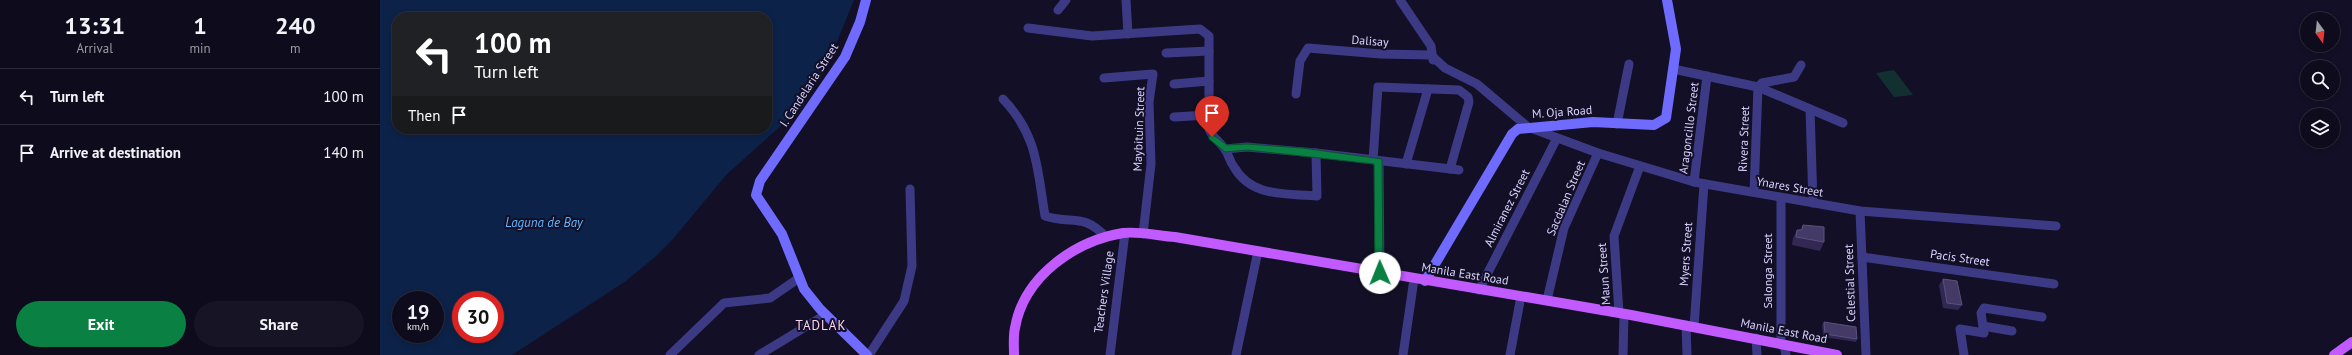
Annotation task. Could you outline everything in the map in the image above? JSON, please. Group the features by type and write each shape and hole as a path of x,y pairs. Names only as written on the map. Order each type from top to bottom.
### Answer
{"main road":[{"name":"Manila East Road","path":"1014,355 1015,327 1031,288 1048,269 1072,250 1106,237 1125,233 1175,236 1419,280 1622,313 1756,338 1784,348 1836,355"},
{"path":"2334,355 2352,342"}],"street":[{"name":"I. Candelaria Street","path":"866,0 860,22 845,57 760,181 756,195 782,234 804,288 825,315 868,355"},
{"path":"1058,10 1066,0"},
{"path":"1126,0 1128,34"},
{"path":"1400,0 1431,46 1432,57"},
{"name":"M. Oja Road","path":"1419,280 1512,134 1518,129 1593,122 1643,126 1660,123 1668,114 1673,69 1675,37 1668,0"},
{"path":"1028,28 1092,36 1200,29 1206,32 1209,36 1209,129 1212,137 1225,149 1234,168 1249,185 1258,190 1317,196 1316,153"},
{"name":"Dalisay","path":"1296,94 1300,61 1308,48 1432,57"},
{"path":"1166,53 1209,50"},
{"name":"Ynares Street","path":"1432,57 1445,68 1466,76 1477,84 1528,127 1598,153 1694,182 1860,211 2056,226"},
{"path":"1617,124 1629,64"},
{"path":"1758,87 1762,84 1794,77 1801,65"},
{"path":"1673,69 1758,87 1843,123"},
{"name":"Maybituin Street","path":"1104,78 1153,74 1150,102 1151,164 1143,234"},
{"name":"Aragoncillo Street","path":"1694,182 1707,76"},
{"path":"1174,84 1209,81"},
{"path":"1380,273 1376,161 1378,87 1459,90 1468,97 1469,102 1450,169"},
{"name":"Rivera Street","path":"1754,192 1758,87"},
{"path":"1406,164 1428,88"},
{"path":"1003,99 1019,116 1033,145 1045,216 1052,219 1082,218 1097,226 1106,237"},
{"path":"1810,109 1814,203"},
{"path":"1174,116 1208,115"},
{"name":"Almiranez Street","path":"1479,290 1557,138"},
{"path":"1225,149 1247,147 1316,153 1459,170"},
{"name":"Sacdalan Street","path":"1547,300 1564,228 1598,153"},
{"name":"Maun Street","path":"1623,355 1622,313 1614,236 1640,166"},
{"name":"Myers Street","path":"1687,355 1704,184"},
{"path":"868,355 904,301 912,266 910,189"},
{"name":"Salonga Street","path":"1781,198 1784,348"},
{"name":"Celestial Street","path":"1860,211 1866,355"},
{"name":"Teachers Village","path":"1110,355 1125,233"},
{"path":"1236,355 1258,251"},
{"name":"Pacis Street","path":"1862,257 2054,284"},
{"path":"670,355 724,303 770,298 799,278"},
{"path":"1403,355 1419,280"},
{"path":"1510,355 1520,296"},
{"path":"1983,329 1981,313 1984,308 2042,317"},
{"path":"759,355 825,315"},
{"path":"1964,355 1960,329 2012,331"},
{"path":"1756,338 1757,355"}],"green space":[{"path":"1894,70 1913,95 1894,97 1876,73"}],"water":[{"name":"Laguna de Bay","path":"380,0 854,0 827,66 803,106 772,134 772,12 392,12 392,134 772,134 727,174 673,239 655,257 626,281 512,355 380,355"}],"building":[{"path":"1803,225 1824,227 1824,242 1796,237 1797,230 1802,230"},
{"path":"1943,279 1957,281 1962,305 1947,303"},
{"path":"1824,322 1856,327 1857,339 1825,334"}],"district":[{"name":"TADLAK","path":"821,325"}],"route":[{"path":"1212,137 1225,149 1247,147 1316,153 1379,161 1380,273"}]}
